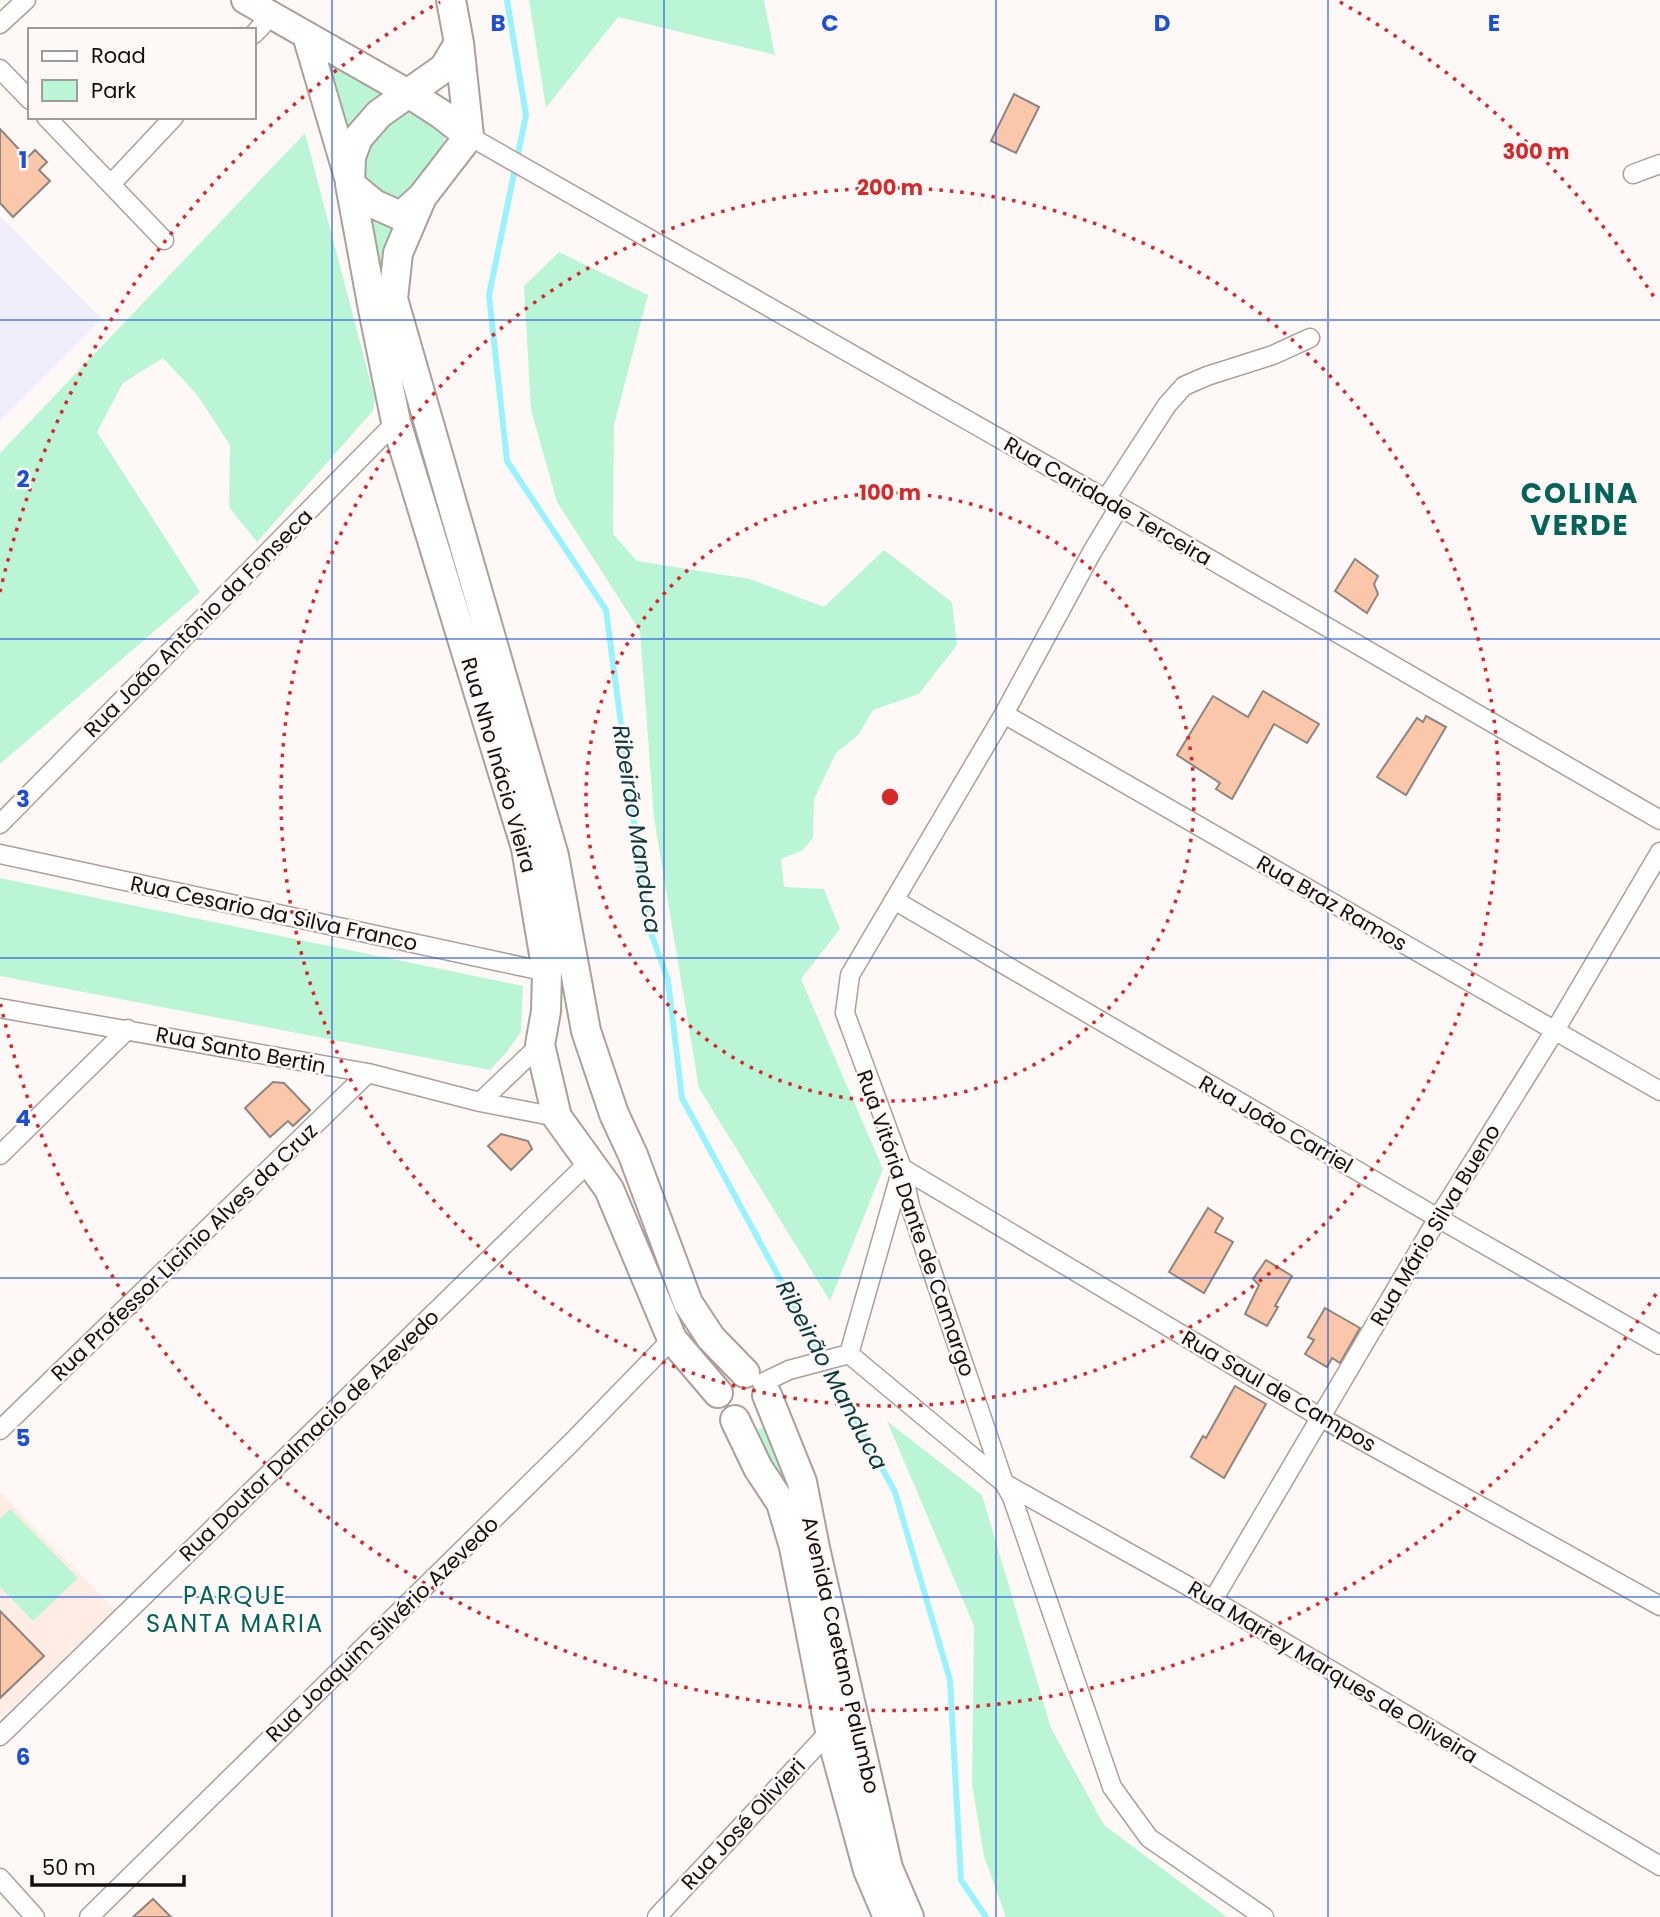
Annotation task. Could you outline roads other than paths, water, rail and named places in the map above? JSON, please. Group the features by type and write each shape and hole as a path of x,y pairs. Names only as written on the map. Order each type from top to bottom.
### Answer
{"main road":[{"path":"245,0 263,25 306,35 410,94 469,136"},
{"path":"350,184 374,204 401,216 422,197 469,136 452,0"},
{"path":"306,35 383,304"},
{"path":"350,184 351,157 358,138 379,114 444,68 459,43"},
{"path":"383,304 398,253 422,197"},
{"name":"Rua Nho Inácio Vieira","path":"383,304 396,422 526,848 547,972 546,1011 540,1045 557,1117 609,1189 672,1339 718,1394"},
{"name":"Rua Nho Inácio Vieira","path":"383,304 554,856 586,1031 614,1114 633,1155 688,1303 711,1338 758,1383"},
{"path":"540,1045 547,1037 562,1032 586,1031"},
{"path":"730,1375 758,1383 765,1406 756,1417 735,1420 725,1415 718,1394 720,1386 730,1375"},
{"name":"Avenida Caetano Palumbo","path":"758,1383 802,1482 888,1868 909,1917"},
{"name":"Avenida Caetano Palumbo","path":"735,1420 758,1468 781,1503 794,1547 830,1731 868,1870 888,1917"}],"street":[{"path":"0,24 26,0"},
{"path":"0,69 28,98"},
{"path":"48,119 164,240"},
{"path":"111,184 172,119"},
{"name":"Rua Caridade Terceira","path":"469,136 1113,503 1660,820"},
{"path":"1633,174 1660,164"},
{"name":"Rua Vitória Dante de Camargo","path":"1264,1917 1149,1838 1112,1787 1012,1497 1004,1483 911,1206 902,1168 845,1013 850,975 1004,714 1092,552 1113,503 1167,405 1184,386 1206,376 1273,355 1311,338"},
{"name":"Rua João Antônio da Fonseca","path":"0,824 396,422"},
{"name":"Rua Braz Ramos","path":"1004,714 1660,1091"},
{"name":"Rua Mário Silva Bueno","path":"1213,1600 1438,1219 1554,1032 1660,852"},
{"name":"Rua Cesario da Silva Franco","path":"0,854 547,972"},
{"name":"Rua João Carriel","path":"894,900 1438,1219 1660,1345"},
{"name":"Rua Santo Bertin","path":"0,1007 368,1073 480,1102 557,1117"},
{"path":"0,1155 128,1029"},
{"path":"480,1102 540,1045"},
{"name":"Rua Professor Licinio Alves da Cruz","path":"0,1430 368,1073"},
{"name":"Rua Doutor Dalmacio de Azevedo","path":"0,1737 589,1162"},
{"path":"758,1383 789,1370 842,1357 902,1168"},
{"name":"Rua Saul de Campos","path":"902,1168 1320,1417 1660,1606"},
{"name":"Rua Joaquim Silvério Azevedo","path":"89,1917 563,1451 672,1339"},
{"name":"Rua Marrey Marques de Oliveira","path":"842,1357 1004,1483 1213,1600 1660,1866"},
{"name":"Rua José Olivieri","path":"657,1917 830,1731"},
{"path":"0,1878 35,1917"}],"waterway":[{"name":"Ribeirão Manduca","path":"507,0 526,115 489,295 507,461 606,610 647,922 668,980 682,1098 895,1492 950,1680 961,1880 986,1917"}],"district":[{"name":"COLINA VERDE","path":"1580,509"},
{"name":"PARQUE SANTA MARIA","path":"235,1609"}]}
